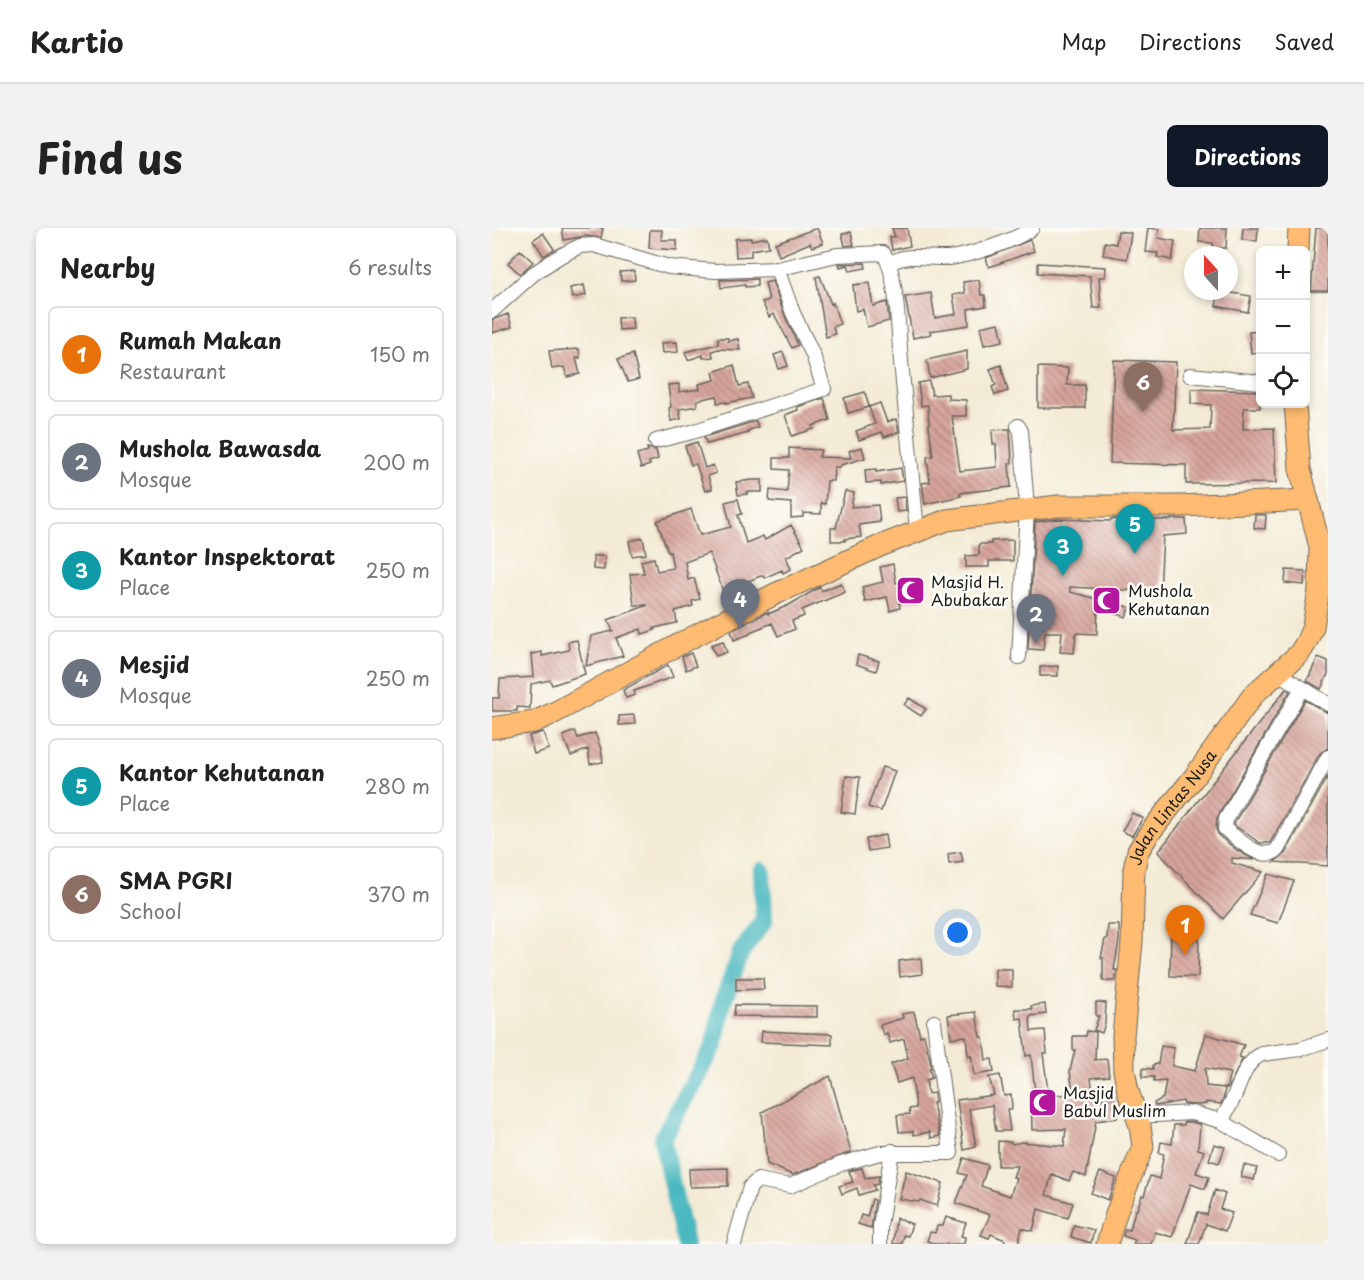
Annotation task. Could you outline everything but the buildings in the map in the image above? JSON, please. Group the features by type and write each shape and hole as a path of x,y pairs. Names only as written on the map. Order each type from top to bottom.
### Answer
{"highway":[{"path":"1298,246 1299,228"},
{"name":"Jalan Lintas Nusa","path":"1107,1244 1117,1211 1143,1147 1124,1070 1123,1036 1132,942 1134,869 1138,851 1254,694 1289,663 1306,643 1313,627 1317,605 1320,547 1300,469 1295,408"},
{"path":"492,728 534,722 554,713 722,621 837,566 948,520 1058,506 1181,506 1308,500"}],"street":[{"path":"889,264 906,257 951,258 1010,240 1032,228"},
{"path":"492,311 533,274 580,246 594,245 669,267 755,271 777,269 837,255 883,253 889,264 894,290 909,427 917,531"},
{"path":"656,441 692,432 824,389 813,355 793,314 777,269"},
{"path":"1190,375 1256,382"},
{"path":"1018,426 1022,431 1027,509 1018,657"},
{"path":"1278,674 1328,705"},
{"path":"1302,688 1226,819 1225,829 1249,848 1272,854 1277,850 1328,757"},
{"path":"734,1244 746,1197 750,1187 756,1181 763,1179 790,1186 858,1157 892,1151 951,1153 934,1022"},
{"path":"1221,1121 1233,1101 1246,1068 1257,1056 1300,1049 1328,1040"},
{"path":"1137,1116 1192,1113 1221,1121 1278,1155"},
{"path":"879,1244 892,1151"}],"waterway":[{"path":"685,1244 662,1139 714,1046 723,1002 741,952 764,921 762,871"}],"place":[{"name":"SMA PGRI","path":"1143,412"},
{"name":"Kantor Kehutanan","path":"1135,554"},
{"name":"Kantor Inspektorat","path":"1063,576"},
{"name":"Masjid H. Abubakar","path":"910,591"},
{"name":"Mushola Kehutanan","path":"1107,600"},
{"name":"Mesjid","path":"740,629"},
{"name":"Mushola Bawasda","path":"1036,644"},
{"name":"Rumah Makan","path":"1185,955"},
{"name":"Masjid Babul Muslim","path":"1042,1102"}]}
